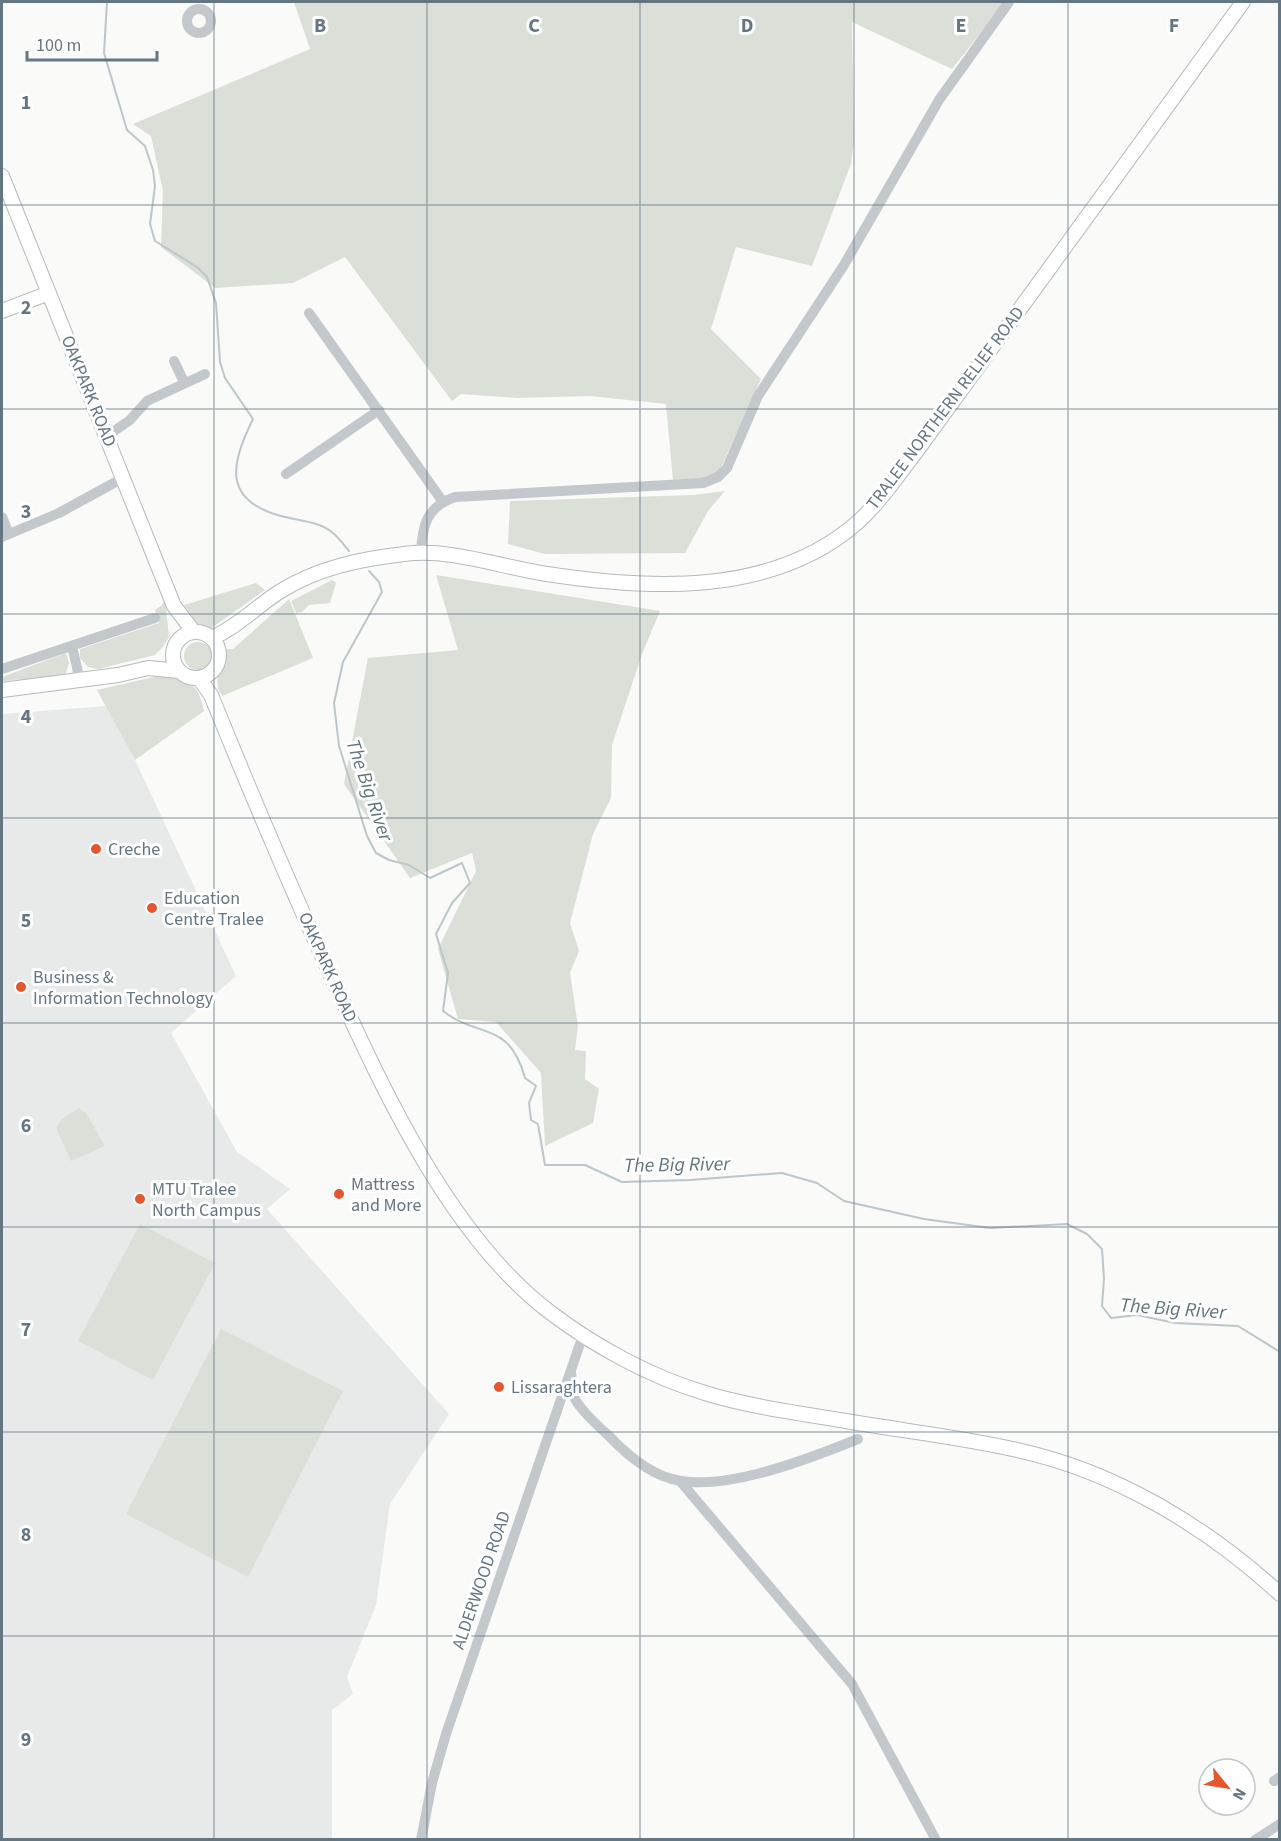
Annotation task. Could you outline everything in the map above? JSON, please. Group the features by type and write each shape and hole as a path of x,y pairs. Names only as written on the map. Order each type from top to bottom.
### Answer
{"main road":[{"name":"TRALEE NORTHERN RELIEF ROAD","path":"215,644 278,593 322,571 382,556 422,554 488,562 546,574 641,583 689,583 750,576 778,569 821,549 860,521 916,452 1243,2"},
{"name":"OAKPARK ROAD","path":"2,176 187,635"},
{"path":"2,311 49,293"},
{"path":"2,690 80,681 148,669 179,671 189,677 206,675 219,659 215,644 187,635 173,654 148,669"},
{"path":"173,654 179,671"},
{"name":"OAKPARK ROAD","path":"206,675 211,695 279,859 367,1054 445,1194 468,1227 532,1298 583,1335 643,1368 707,1394 772,1409 1022,1451 1076,1468 1118,1486 1200,1530 1250,1567 1280,1594"}],"street":[{"path":"422,554 426,519 443,502 454,497 703,483 717,477 727,468 758,396 844,265 939,100 1009,2"},
{"path":"309,313 443,502"},
{"path":"174,361 184,382"},
{"path":"107,436 130,420 147,401 205,374"},
{"path":"286,474 379,410"},
{"path":"2,517 5,536 59,513 123,478"},
{"path":"2,669 155,618"},
{"path":"72,646 80,681"},
{"name":"ALDERWOOD ROAD","path":"421,1839 427,1805 446,1734 583,1335"},
{"path":"570,1368 575,1398 618,1446 652,1471 680,1481 701,1482 748,1476 801,1462 858,1439"},
{"path":"680,1481 852,1684 936,1839"},
{"path":"1255,1839 1280,1824"}],"shaded area":[{"path":"294,2 1005,2 952,69 852,22 854,141 851,164 812,266 736,247 711,329 761,379 718,474 702,480 673,480 666,404 590,396 517,398 461,394 452,401 345,257 293,283 215,288 161,247 163,191 151,136 133,124 310,49"},
{"path":"725,491 708,511 685,553 545,554 508,544 510,501 694,495"},
{"path":"436,575 660,611 642,654 612,745 611,798 593,834 570,923 579,951 570,973 578,1026 575,1050 586,1051 585,1079 599,1089 593,1123 545,1146 541,1073 496,1022 458,1019 438,949 476,871 472,853 410,878 344,784 368,658 458,650"},
{"path":"332,580 336,583 330,603 309,605 302,612 296,613 291,601"},
{"path":"256,583 265,590 210,629 197,623 184,605"},
{"path":"165,598 169,637 155,655 98,669 88,667 80,658 80,649 159,623 155,610 162,605"},
{"path":"289,599 313,658 222,696 218,679 225,649 233,649"},
{"path":"198,642 208,646 212,656 208,666 198,670 188,666 184,656 188,646"},
{"path":"66,653 69,663 65,676 2,681 2,677"},
{"path":"158,676 190,683 202,701 204,711 135,760 97,690"},
{"name":"MTU Tralee North Campus","path":"106,706 135,760 236,976 171,1033 237,1152 290,1189 267,1209 449,1414 390,1504 376,1605 347,1677 353,1694 332,1710 332,1839 2,1840 2,714"},
{"path":"79,1108 86,1113 105,1146 71,1161 56,1128 62,1119"},
{"path":"140,1224 215,1263 153,1380 78,1341"},
{"path":"221,1329 343,1391 248,1577 126,1514"}],"waterway":[{"name":"The Big River","path":"107,2 104,53 127,130 145,146 153,170 155,186 150,224 155,241 197,267 207,277 216,303 220,362 225,378 253,419 245,435 237,465 240,490 262,509 327,529 349,551"},
{"name":"The Big River","path":"369,571 379,582 382,592 343,662 334,703 339,746 367,836 376,853 389,860 409,865 430,878 462,863 470,883 452,903 436,934 448,973 443,1011 456,1020 491,1033 511,1047 525,1078 536,1086 529,1103 531,1120 538,1124 545,1165 585,1165 622,1182 690,1180 782,1173 817,1183 844,1201 924,1219 990,1228 1067,1224 1087,1234 1102,1249 1104,1279 1102,1306 1111,1318 1137,1315 1175,1323 1238,1326 1280,1352"}],"place":[{"name":"Creche","path":"96,849"},
{"name":"Education Centre Tralee","path":"152,908"},
{"name":"Business & Information Technology","path":"21,987"},
{"name":"Mattress and More","path":"339,1194"},
{"name":"MTU Tralee North Campus","path":"140,1199"},
{"name":"Lissaraghtera","path":"499,1387"}]}
